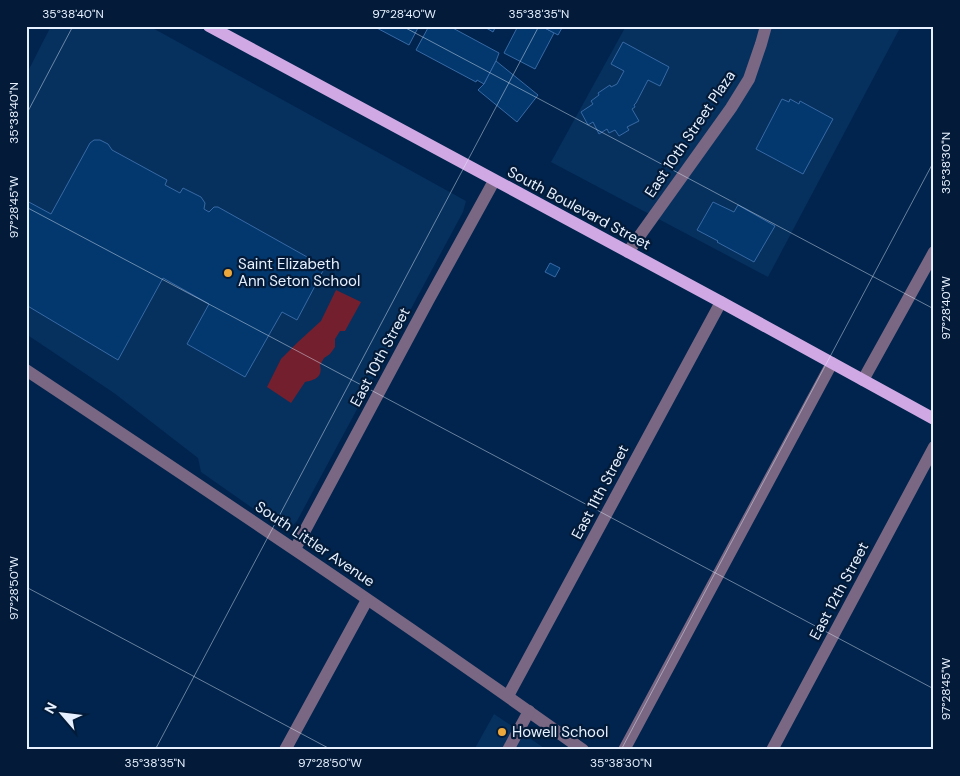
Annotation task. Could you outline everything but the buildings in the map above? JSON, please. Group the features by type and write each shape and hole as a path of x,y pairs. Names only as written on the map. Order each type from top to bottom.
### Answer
{"main road":[{"name":"South Boulevard Street","path":"209,26 934,419"}],"street":[{"name":"East 10th Street Plaza","path":"628,252 731,108 748,79 766,26"},
{"name":"East 10th Street","path":"295,549 494,180"},
{"path":"863,380 934,252"},
{"name":"East 11th Street","path":"508,696 721,302"},
{"path":"624,750 832,363"},
{"name":"South Littler Avenue","path":"26,370 295,549 583,750"},
{"name":"East 12th Street","path":"772,750 934,447"},
{"path":"285,750 367,600"},
{"path":"508,750 529,711"}],"shaded area":[{"name":"Saint Elizabeth Ann Seton School","path":"51,26 149,26 466,201 463,212 297,521 290,528 278,526 201,472 198,458 114,393 26,334 26,75"},
{"path":"626,26 901,26 768,277 551,162"},
{"path":"336,290 361,302 345,331 340,331 335,339 335,347 324,358 320,365 319,375 315,379 305,382 291,403 267,387 281,359 321,321"},
{"name":"Howell School","path":"494,714 547,750 474,750"}],"place":[{"name":"Saint Elizabeth Ann Seton School","path":"228,273"},
{"name":"Howell School","path":"502,732"}]}
